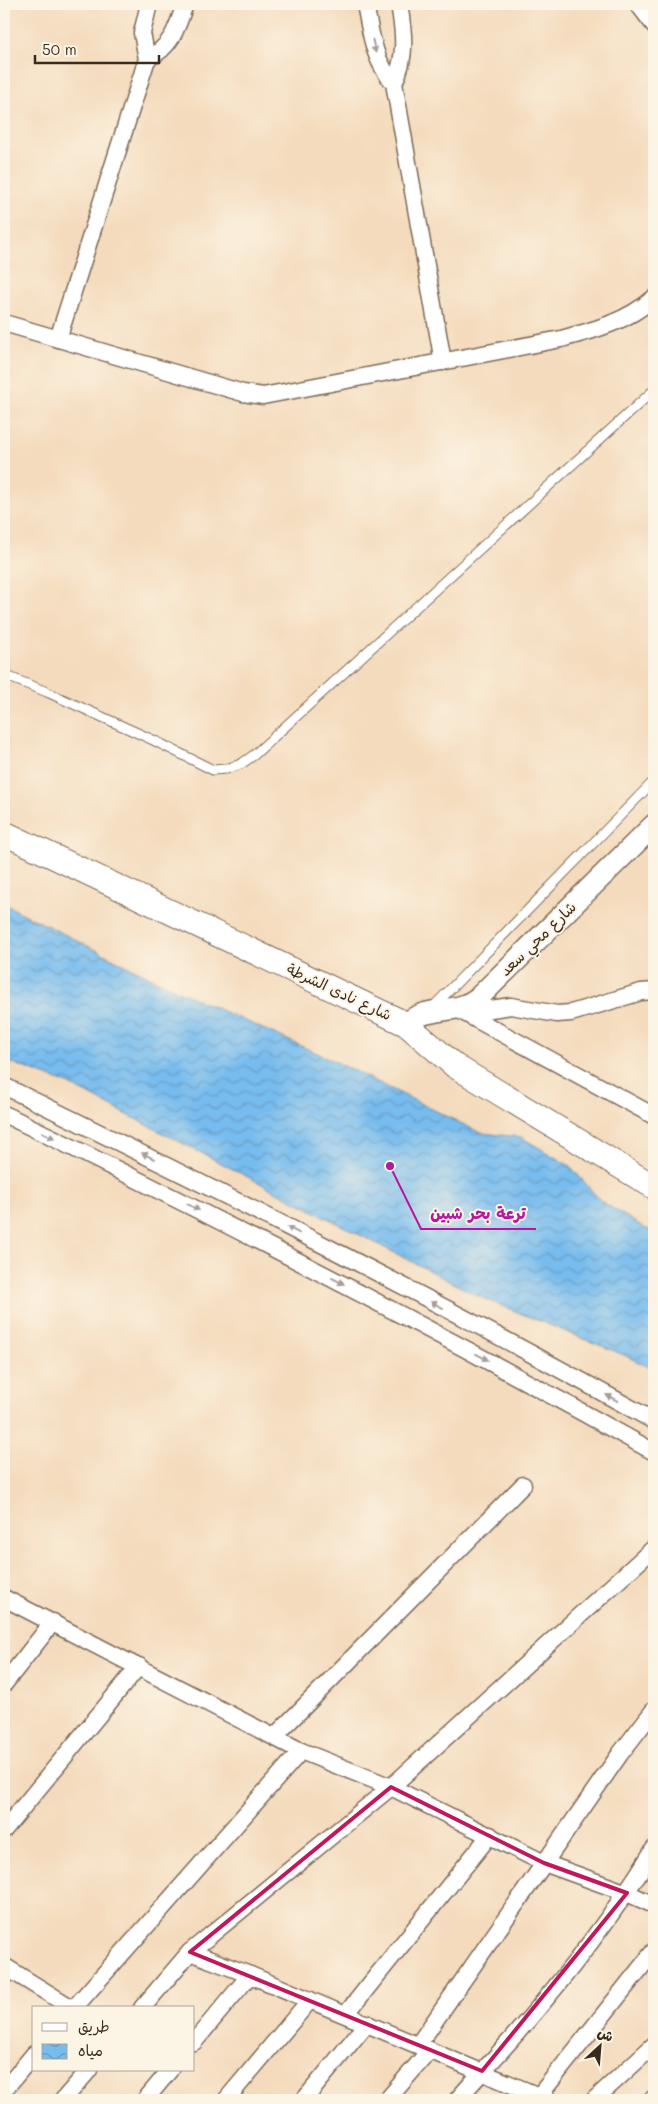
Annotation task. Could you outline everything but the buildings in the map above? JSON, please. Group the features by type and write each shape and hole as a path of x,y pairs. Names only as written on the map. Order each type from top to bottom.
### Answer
{"main road":[{"name":"شارع نادى الشرطة","path":"4,833 406,1024 460,1069 654,1187"}],"street":[{"path":"58,339 148,60 142,42 142,33 149,4"},
{"path":"148,60 170,42 176,33 185,4"},
{"path":"365,4 374,50 382,68 394,83 443,362"},
{"path":"394,83 402,65 405,46 399,4"},
{"path":"638,4 654,25"},
{"path":"4,323 243,393 263,396 561,340 599,330 634,314 654,298"},
{"name":"شارع محي سعد","path":"406,1024 413,1018 428,1012 457,1009 478,998 654,826"},
{"path":"457,1009 484,1010 511,1006 557,1014 571,1013 641,992 654,991"},
{"path":"457,1009 654,1116"},
{"path":"4,1086 208,1186 535,1355 654,1421"},
{"path":"4,1114 194,1207 354,1289 521,1378 654,1452"},
{"path":"275,1736 522,1485"},
{"path":"144,2006 190,1952 391,1787 654,1548"},
{"path":"6,1603 53,1622 275,1736 300,1751 391,1787 544,1863 627,1893 654,1906"},
{"path":"4,1684 53,1622"},
{"path":"4,1830 139,1666"},
{"path":"387,2100 424,2047 544,1863 654,1710"},
{"path":"75,2006 300,1751"},
{"path":"346,2014 490,1835"},
{"path":"457,2100 516,2035 627,1893 654,1849"},
{"path":"190,1952 346,2014 543,2098 654,1951"},
{"path":"4,1966 70,2006"},
{"path":"195,2041 250,1975"},
{"path":"226,2100 310,2000"},
{"path":"304,2100 367,2024"},
{"path":"594,2100 654,2044"},
{"path":"4,2090 32,2056"},
{"path":"63,2100 87,2072"},
{"path":"145,2100 168,2072"}],"lane":[{"path":"4,675 47,692 213,770 226,769 241,764 254,755 654,390"},
{"path":"428,1012 654,781"}],"highlighted area":[{"path":"391,1787 544,1863 627,1893 482,2071 190,1952"}],"water":[{"path":"4,904 176,990 328,1058 481,1133 521,1137 570,1166 601,1201 646,1229 654,1230 654,1370 624,1355 480,1297 68,1084 4,1060"}],"place":[{"name":"ترعة بحر شبين","path":"390,1166"}]}
